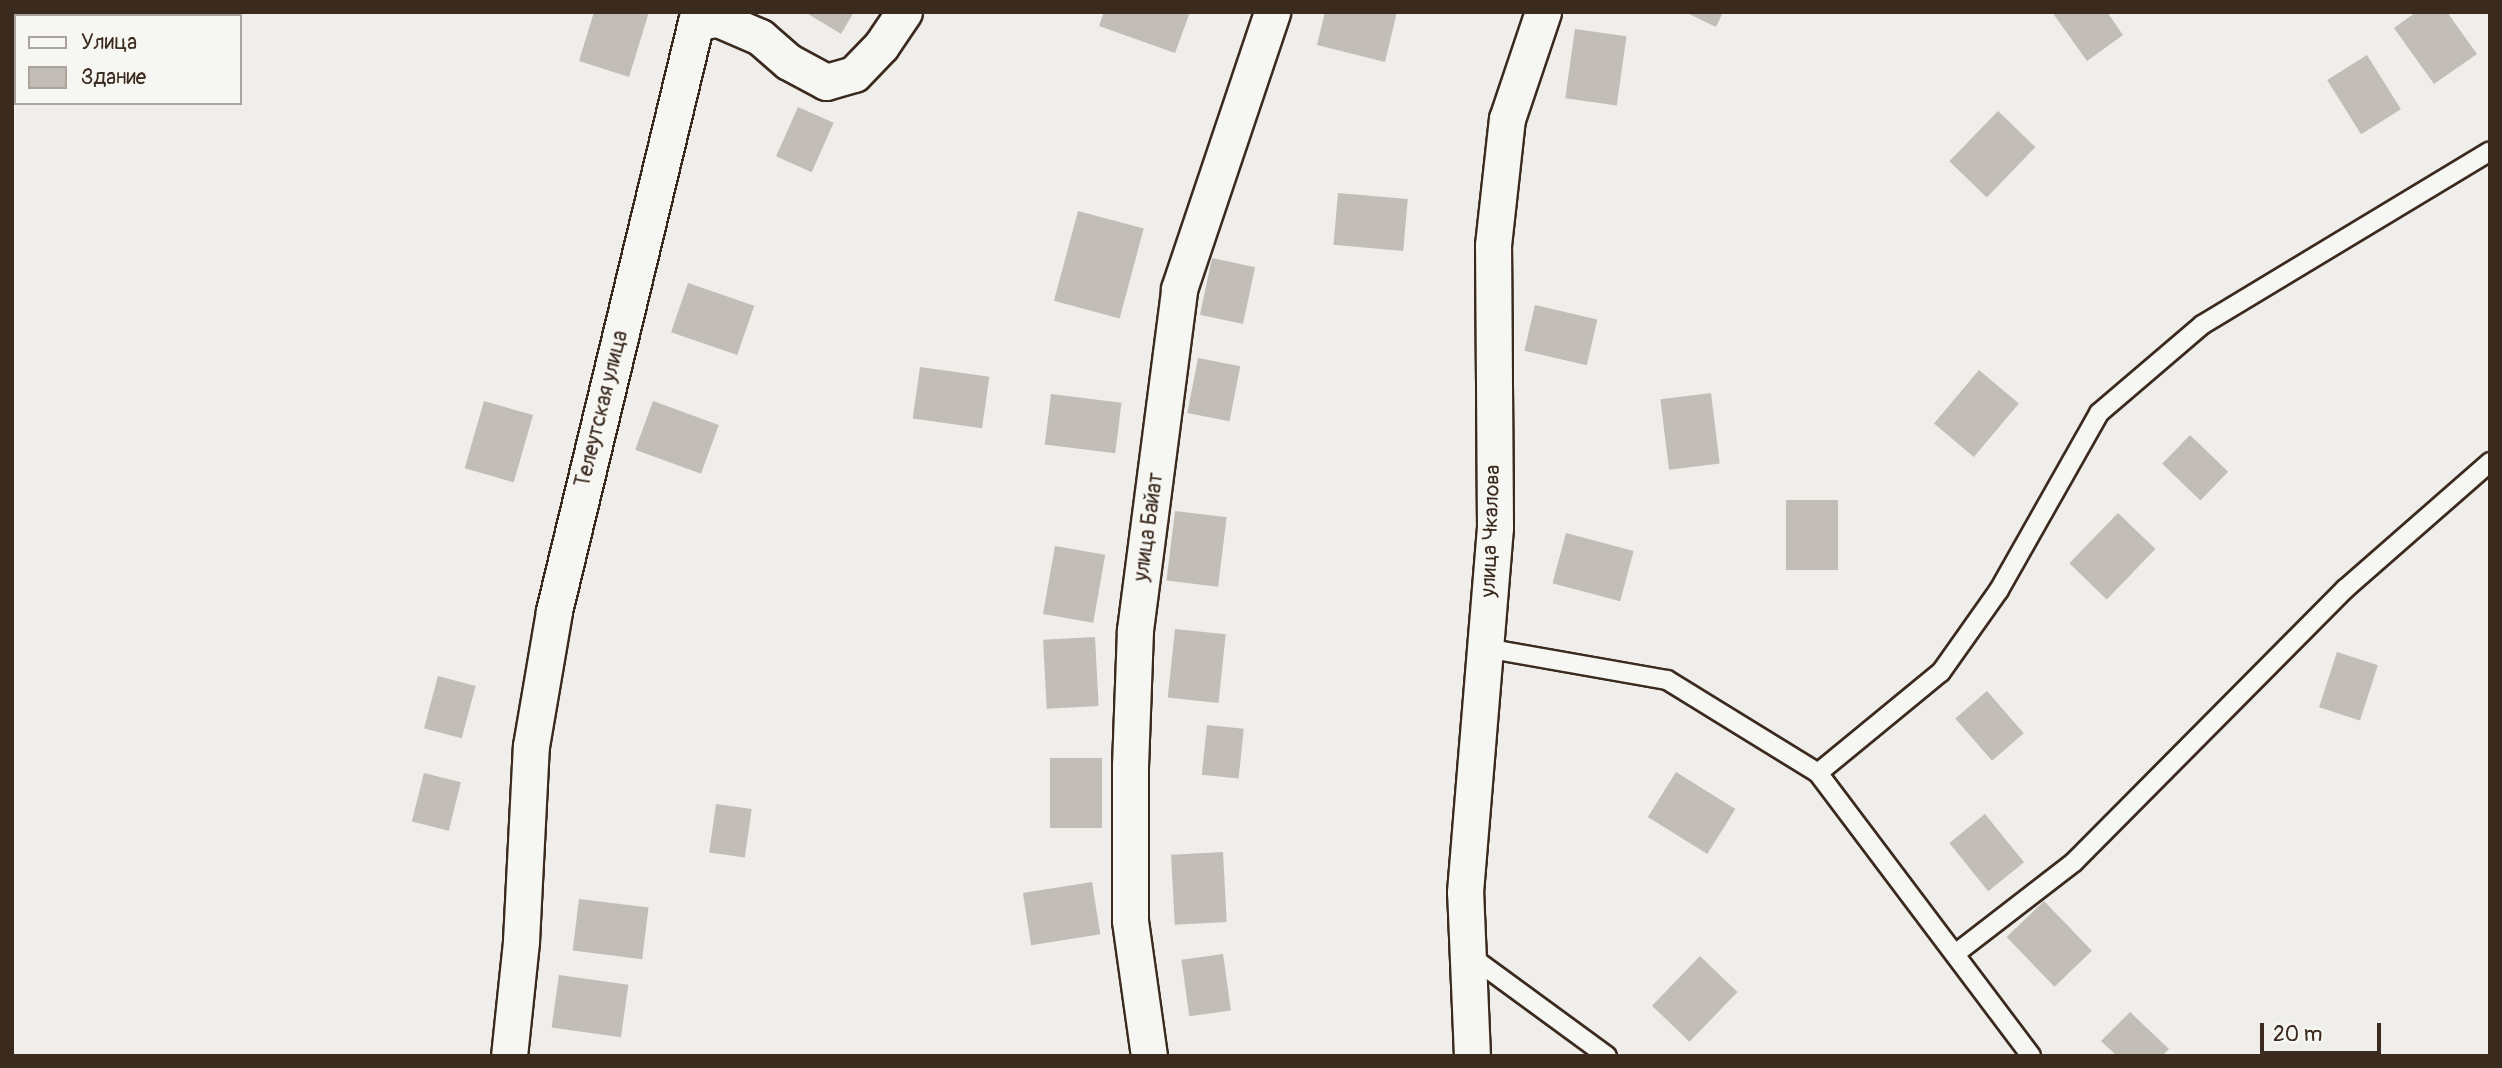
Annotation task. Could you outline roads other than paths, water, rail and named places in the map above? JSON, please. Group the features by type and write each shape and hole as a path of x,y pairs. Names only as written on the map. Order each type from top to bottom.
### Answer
{"street":[{"name":"Телеутская улица","path":"509,1056 521,941 531,746 554,611 696,22 718,19 749,33 789,62 826,82 854,74 881,46 904,12"},
{"name":"улица Байат","path":"1149,1056 1130,920 1130,766 1135,630 1179,289 1272,12"},
{"name":"улица Чкалова","path":"1472,1056 1465,892 1495,527 1493,245 1507,119 1544,12"}],"lane":[{"path":"1818,773 1941,672 1999,590 2099,414 2203,325 2490,151"},
{"path":"1955,954 2074,862 2345,589 2490,462"},
{"path":"1485,648 1667,680 1818,773 2031,1056"},
{"path":"1467,954 1607,1056"}]}
